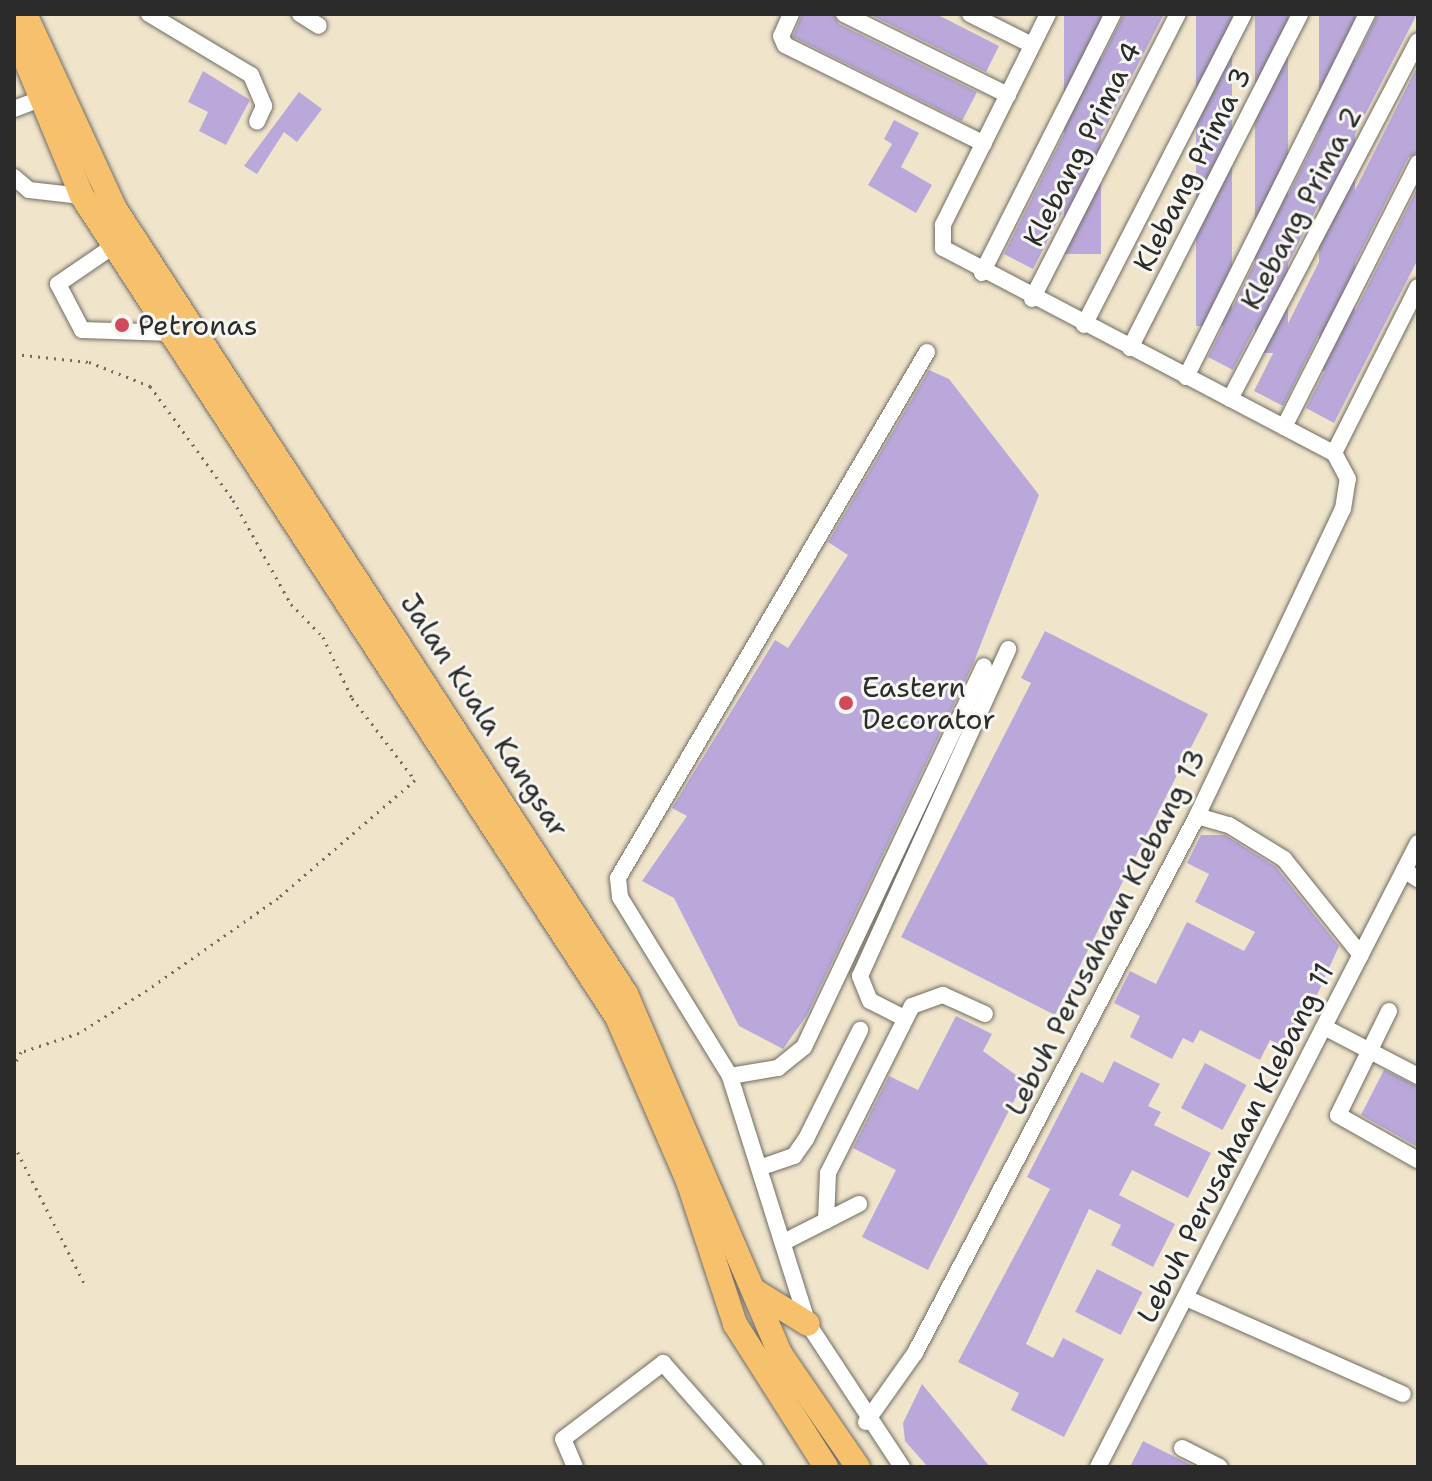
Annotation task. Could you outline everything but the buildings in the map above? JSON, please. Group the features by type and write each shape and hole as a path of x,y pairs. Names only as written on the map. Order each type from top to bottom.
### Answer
{"highway":[{"name":"Jalan Kuala Kangsar","path":"25,14 115,209 626,994 781,1355 858,1467"},
{"name":"Jalan Kuala Kangsar","path":"14,32 82,196 617,1017 688,1181 735,1324 818,1461"},
{"path":"755,1291 808,1324"},
{"path":"828,1426 846,1467"}],"street":[{"path":"149,14 251,75 264,106 257,122"},
{"path":"300,14 319,26"},
{"path":"791,14 781,41 984,144"},
{"path":"844,14 1008,95"},
{"path":"970,14 1032,45"},
{"path":"1048,14 941,233 954,259 1334,453 1418,287"},
{"path":"982,273 1113,14"},
{"name":"Klebang Prima 4","path":"1032,299 1178,14"},
{"path":"1084,325 1244,14"},
{"name":"Klebang Prima 3","path":"1130,348 1300,14"},
{"path":"1186,377 1367,14"},
{"name":"Klebang Prima 2","path":"1230,399 1418,41"},
{"path":"14,109 40,99"},
{"path":"1284,427 1418,163"},
{"path":"14,177 29,190 82,196"},
{"path":"115,245 58,284 82,330 173,333"},
{"path":"902,1467 866,1422 808,1324 786,1241 730,1076 620,897 622,865 927,352"},
{"name":"Lebuh Perusahaan Klebang 13","path":"866,1422 915,1353 1197,816 1343,509 1348,479 1334,453"},
{"path":"904,1018 870,1001 860,976 1008,649"},
{"path":"730,1076 778,1068 804,1047 984,666"},
{"path":"1197,816 1239,830 1284,859 1361,955"},
{"name":"Lebuh Perusahaan Klebang 11","path":"1098,1467 1361,955 1411,874 1418,843"},
{"path":"826,1221 828,1173 904,1018 924,997 943,995 985,1014"},
{"path":"1389,1011 1338,1115 1418,1160"},
{"path":"1326,1028 1418,1076"},
{"path":"762,1167 794,1156 806,1139 860,1030"},
{"path":"786,1241 859,1204"},
{"path":"1186,1298 1403,1394"},
{"path":"575,1467 563,1439 663,1363 755,1467"},
{"path":"1182,1448 1220,1467"}],"path":[{"path":"14,354 89,362 150,386 233,500 291,604 323,637 352,698 415,780 278,898 124,1004 51,1046 21,1052 14,1065"},
{"path":"14,1145 84,1283"}],"place":[{"name":"Petronas","path":"122,325"},
{"name":"Eastern Decorator","path":"846,703"}]}
